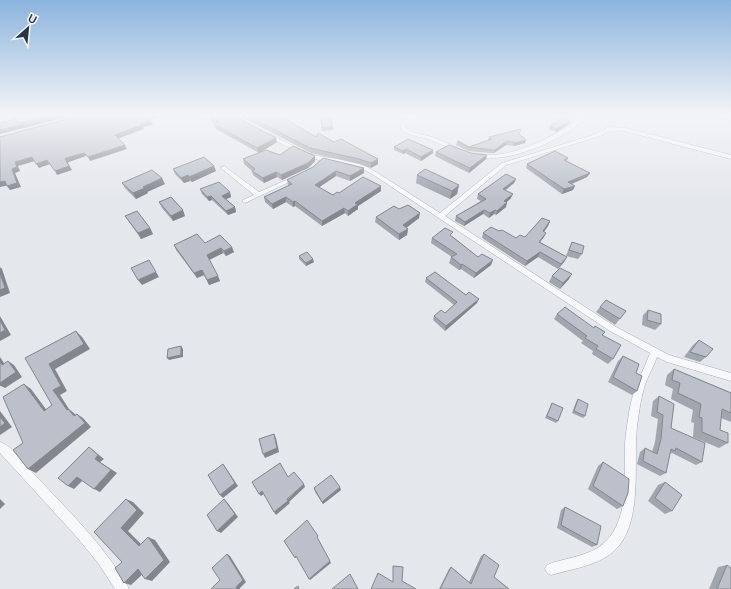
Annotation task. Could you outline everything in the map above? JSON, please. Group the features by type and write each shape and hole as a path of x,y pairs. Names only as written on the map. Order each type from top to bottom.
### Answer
{"street":[{"path":"284,142 320,161 342,161 361,166 441,216 613,329 655,352 695,367 731,377"},
{"path":"441,142 463,152"},
{"path":"469,154 486,158 501,157 541,142"},
{"path":"441,216 504,164 574,142"},
{"path":"676,142 731,157"},
{"path":"501,157 504,164"},
{"path":"224,168 258,195"},
{"path":"245,201 304,174"},
{"path":"551,569 590,558 609,546 618,536 626,521 630,485 632,430 641,384 655,352"},
{"path":"0,448 2,448 15,460 78,528 105,562 123,589"}],"building":[{"path":"0,142 122,142 125,145 88,157 84,153 66,158 65,159 69,166 55,171 47,160 36,164 32,157 15,162 17,167 12,169 17,183 7,186 5,181 0,182"},
{"path":"247,142 267,142 257,148"},
{"path":"299,142 347,142 378,159 371,163 310,148"},
{"path":"402,142 416,142 433,150 421,157 406,149 403,151 394,147"},
{"path":"482,142 505,142 495,150 469,147"},
{"path":"449,145 471,153 487,155 470,168 436,152"},
{"path":"293,146 315,156 308,163 281,175 276,172 263,178 252,171 255,169 243,159 266,150 280,155"},
{"path":"555,151 568,158 564,160 590,173 568,182 575,186 564,189 527,164"},
{"path":"204,157 214,166 189,177 188,175 181,178 173,169"},
{"path":"323,158 364,168 350,176 336,171 315,185 333,195 337,192 339,193 363,177 381,186 355,203 358,204 348,211 344,208 322,221 295,201 293,202 286,197 272,204 264,197 292,184 287,180 313,167"},
{"path":"425,169 459,185 452,191 417,175"},
{"path":"152,170 162,178 143,187 145,188 133,193 122,183"},
{"path":"506,174 516,179 503,189 513,194 504,201 507,202 497,211 495,210 490,213 484,210 465,222 456,216 486,199 478,194"},
{"path":"219,182 230,192 222,196 235,207 226,211 211,196 207,197 200,189"},
{"path":"171,197 183,210 171,216 159,202"},
{"path":"408,205 420,213 403,225 408,229 399,234 376,217 394,206 399,209"},
{"path":"137,211 150,228 138,233 125,216"},
{"path":"542,218 550,221 543,231 546,233 539,242 567,257 561,264 540,252 527,261 483,233 491,227 499,231 502,230 516,238 520,235 525,237"},
{"path":"445,228 453,232 450,235 478,257 482,254 493,260 476,273 462,264 461,265 451,257 457,254 432,238"},
{"path":"197,234 205,243 220,235 232,247 224,251 221,248 207,255 218,276 207,280 202,270 194,273 174,245"},
{"path":"572,242 584,246 582,254 569,250"},
{"path":"307,252 313,259 306,263 299,256"},
{"path":"149,260 156,272 138,280 131,268"},
{"path":"560,268 572,274 563,283 552,276"},
{"path":"435,272 466,295 469,292 479,299 446,326 434,316 441,310 445,313 457,302 426,278"},
{"path":"0,273 5,288 0,290"},
{"path":"606,300 626,311 620,319 600,307"},
{"path":"565,307 594,328 595,326 605,332 602,335 621,345 613,359 596,349 598,346 585,338 587,336 557,314"},
{"path":"648,310 661,314 661,324 647,320"},
{"path":"0,320 5,330 0,333"},
{"path":"76,331 84,344 49,364 61,386 53,390 67,410 68,409 74,416 77,414 85,423 28,469 13,450 23,443 3,397 24,384 44,411 52,405 25,358"},
{"path":"699,340 713,349 706,357 690,352"},
{"path":"181,346 181,355 167,358 168,349"},
{"path":"623,356 639,364 636,373 642,376 637,391 613,377"},
{"path":"8,361 16,372 0,383 0,362 2,365"},
{"path":"674,369 731,393 731,413 722,409 720,430 728,433 728,443 702,432 702,418 699,417 701,404 678,393 680,383 672,380"},
{"path":"659,396 674,404 671,428 705,443 702,462 676,448 675,451 671,449 666,473 643,461 645,448 657,454 661,439 663,415 657,412"},
{"path":"578,399 588,404 585,416 574,411"},
{"path":"552,403 563,408 558,421 547,416"},
{"path":"0,417 5,423 0,427"},
{"path":"274,434 277,448 263,454 259,439"},
{"path":"89,447 98,455 95,459 111,470 94,489 77,477 68,486 58,478"},
{"path":"603,462 629,479 628,493 623,506 593,486"},
{"path":"280,463 288,477 294,472 304,484 287,499 288,501 274,512 262,491 259,494 252,482"},
{"path":"223,464 235,483 220,495 208,475"},
{"path":"331,475 340,487 322,502 314,488"},
{"path":"665,482 682,495 672,511 655,498"},
{"path":"126,499 137,510 121,528 139,546 148,537 164,560 145,579 138,569 124,583 115,568 122,562 94,532"},
{"path":"224,499 235,514 217,531 207,515"},
{"path":"565,507 601,526 597,545 561,525"},
{"path":"307,520 318,536 317,537 330,561 309,579 296,556 295,558 284,541"},
{"path":"227,554 243,580 236,587 237,589 211,589 220,580 212,568"},
{"path":"484,554 499,565 494,577 509,589 440,589 451,567 471,584"},
{"path":"727,565 731,568 731,589 717,589"},
{"path":"393,566 403,567 402,581 416,589 371,589 378,573 393,582"},
{"path":"350,574 358,589 332,589"}]}
